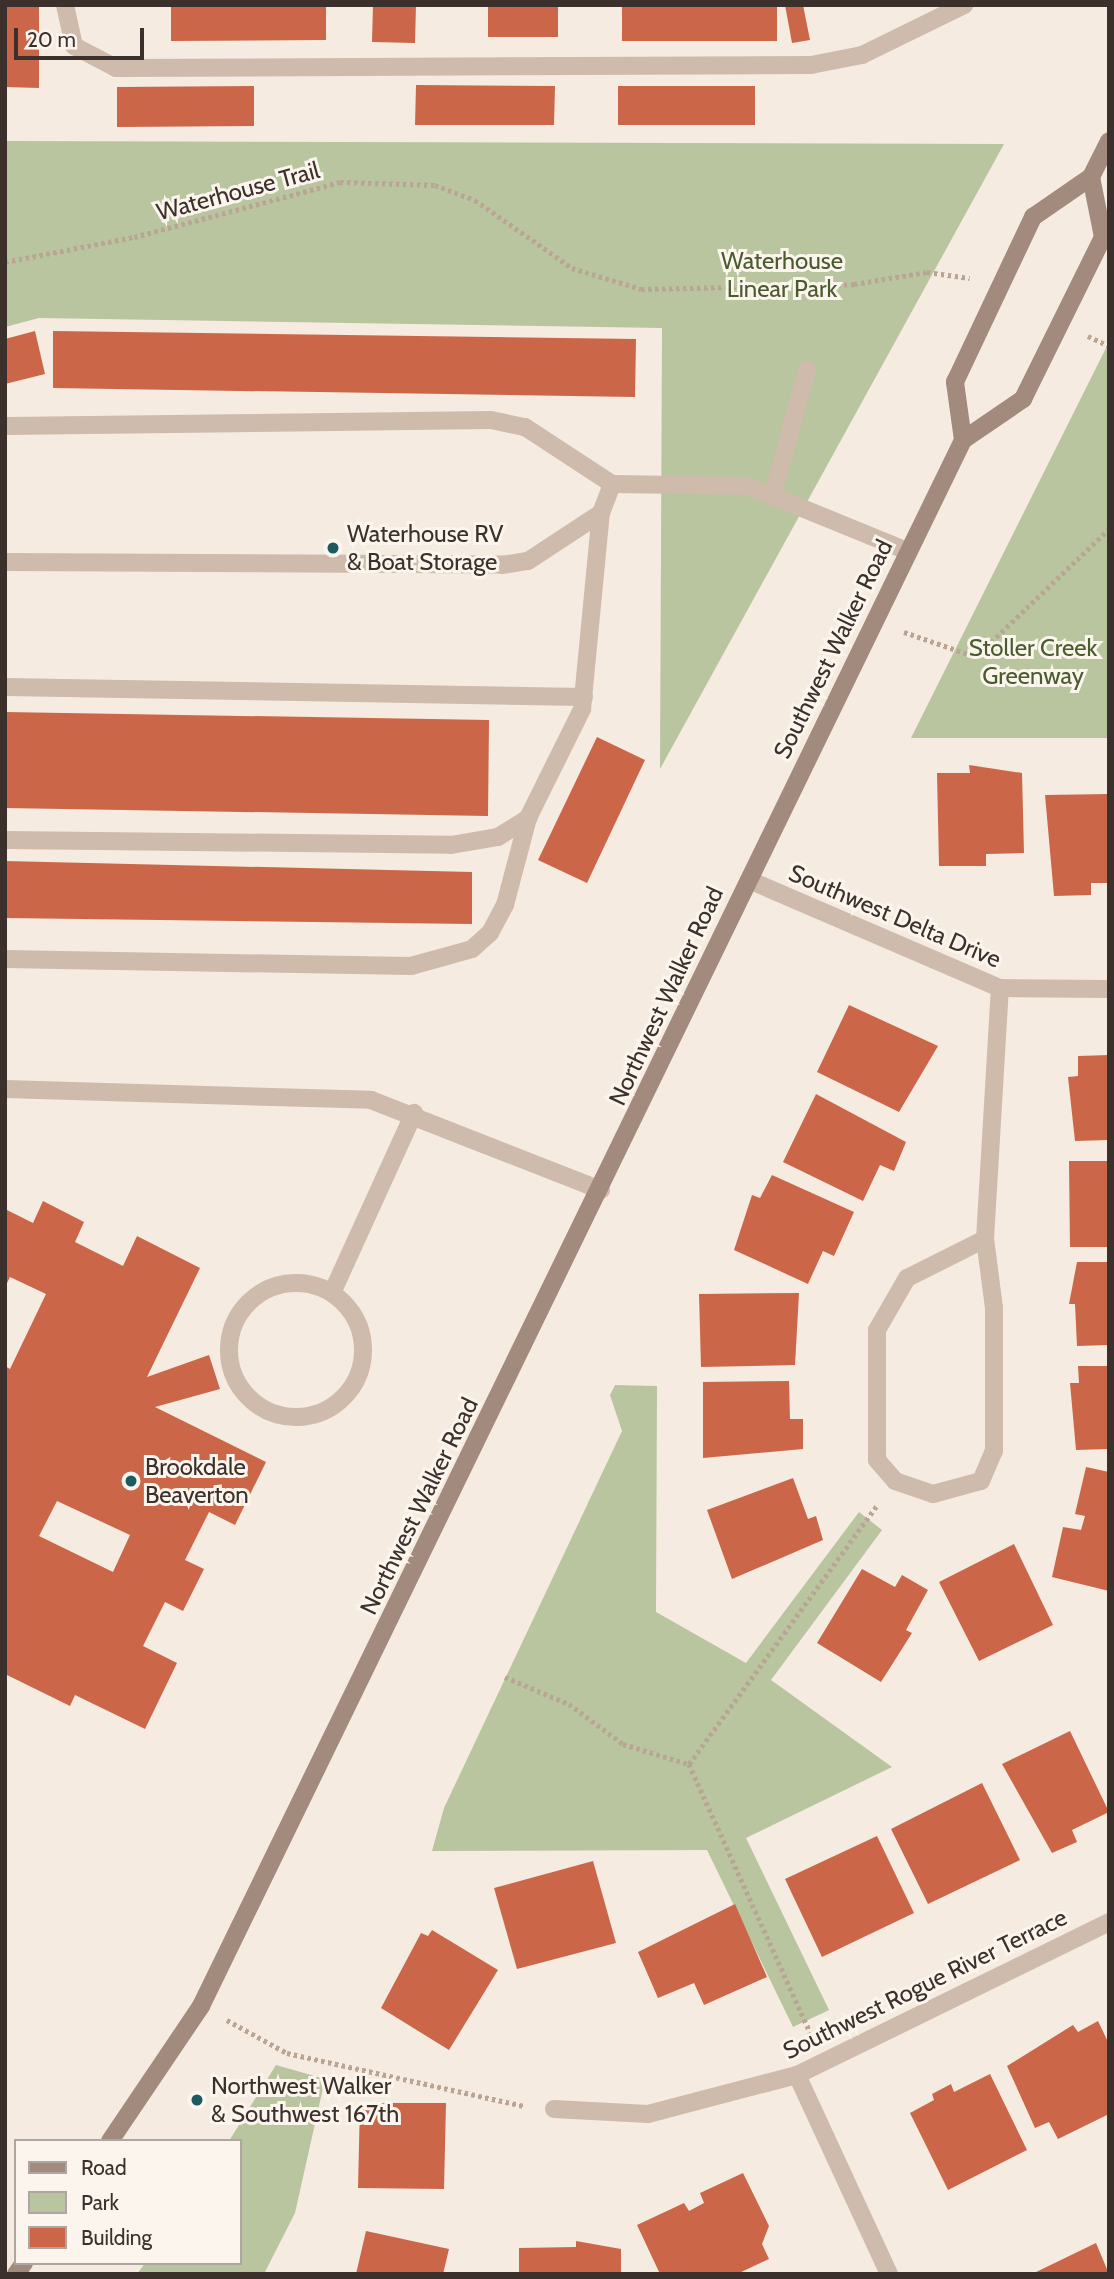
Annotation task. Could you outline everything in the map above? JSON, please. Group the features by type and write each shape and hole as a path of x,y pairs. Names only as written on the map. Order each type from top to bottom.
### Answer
{"main road":[{"path":"1091,177 1103,237 1018,408 963,440 955,382 1033,217 1091,177 1109,141"},
{"name":"Southwest Walker Road","path":"749,880 963,440"},
{"name":"Northwest Walker Road","path":"111,2139 201,2006 601,1190 749,880"}],"street":[{"path":"65,5 74,46 116,68 811,65 862,55 964,5"},
{"path":"772,494 807,370"},
{"path":"5,426 491,420 525,427 612,484 727,484 772,494 908,551"},
{"path":"5,959 411,966 448,960 490,933 528,818 584,697 601,513 612,484"},
{"path":"5,562 502,565 528,561 601,513"},
{"path":"5,687 584,697"},
{"path":"5,840 451,845 498,838 528,818"},
{"name":"Southwest Delta Drive","path":"749,880 1000,988 1109,989"},
{"path":"985,1239 908,1278 877,1329 877,1460 895,1481 933,1494 981,1481 994,1451 994,1308 985,1239 1000,988"},
{"path":"5,1089 360,1100 414,1113 601,1190"},
{"path":"332,1293 414,1113"},
{"path":"301,1284 332,1293 360,1328 360,1371 350,1391 313,1415 269,1412 251,1400 230,1361 237,1318 269,1289 301,1284"},
{"name":"Southwest Rogue River Terrace","path":"554,2109 648,2114 797,2075 1109,1922"},
{"path":"797,2075 889,2274"}],"path":[{"name":"Waterhouse Trail","path":"5,262 134,237 340,182 435,186 475,200 572,268 641,289 854,284 958,272"},
{"path":"1100,341 1109,346"},
{"path":"874,620 968,654 992,642 1109,528"},
{"path":"688,1763 895,1481"},
{"path":"505,1677 569,1704 623,1744 688,1763 824,2062"},
{"path":"201,2006 287,2053 498,2103 554,2109"}],"green space":[{"name":"Waterhouse Linear Park","path":"5,141 1004,144 660,769 662,328 39,318 5,327"},
{"name":"Stoller Creek Greenway","path":"1109,342 1109,738 911,738"},
{"path":"615,1385 657,1386 656,1612 746,1663 859,1512 882,1530 771,1680 892,1767 746,1838 829,2010 793,2027 707,1850 432,1851 444,1808 622,1431 610,1395"},
{"path":"276,2065 325,2079 295,2213 264,2274 137,2274 144,2265 242,2265 242,2139 230,2139"}],"building":[{"path":"5,5 39,5 39,88 5,87"},
{"path":"171,5 326,5 326,40 171,41"},
{"path":"373,5 416,5 415,43 372,42"},
{"path":"488,5 558,5 558,37 488,37"},
{"path":"622,5 777,5 777,41 622,41"},
{"path":"785,5 803,5 810,40 792,43"},
{"path":"416,85 555,86 554,125 415,125"},
{"path":"254,86 254,126 117,127 117,87"},
{"path":"618,86 755,86 755,125 618,125"},
{"path":"35,331 45,374 5,384 5,339"},
{"path":"53,331 636,339 635,397 53,388"},
{"path":"5,712 489,720 488,816 5,808"},
{"path":"597,737 645,760 587,883 538,860"},
{"path":"969,765 1022,773 1024,853 986,854 986,866 939,866 937,773 970,773"},
{"path":"1109,794 1109,883 1091,883 1091,895 1054,896 1045,795"},
{"path":"5,861 472,872 472,924 5,918"},
{"path":"849,1005 938,1046 899,1112 817,1072"},
{"path":"1109,1055 1109,1140 1075,1141 1068,1077 1078,1076 1078,1056"},
{"path":"816,1094 906,1142 894,1171 880,1165 863,1201 783,1162"},
{"path":"1069,1161 1109,1161 1109,1247 1070,1247"},
{"path":"772,1175 854,1212 834,1256 823,1251 808,1284 734,1250 752,1195 760,1198"},
{"name":"Brookdale Beaverton","path":"43,1201 84,1222 75,1242 123,1266 137,1236 200,1268 147,1377 209,1355 220,1389 155,1407 266,1462 235,1525 209,1512 185,1560 204,1569 183,1611 165,1602 143,1646 177,1663 145,1729 75,1695 70,1706 5,1674 5,1366 10,1369 46,1294 10,1277 5,1287 5,1209 33,1223","holes":["57,1501 130,1535 113,1572 39,1536"]},
{"path":"1077,1262 1109,1262 1109,1345 1077,1346 1075,1304 1069,1304"},
{"path":"799,1293 795,1365 701,1367 699,1294"},
{"path":"1078,1366 1109,1366 1109,1449 1076,1450 1070,1383 1079,1383"},
{"path":"789,1381 790,1419 803,1419 803,1449 703,1458 703,1382"},
{"path":"1086,1467 1109,1472 1109,1591 1052,1577 1063,1527 1081,1530 1085,1516 1075,1514"},
{"path":"793,1478 808,1519 816,1516 823,1540 732,1579 707,1510"},
{"path":"1014,1544 1053,1625 979,1661 939,1582"},
{"path":"862,1569 895,1587 902,1575 928,1590 906,1630 912,1633 881,1682 817,1643"},
{"path":"1070,1731 1109,1812 1072,1830 1077,1842 1052,1853 1002,1764"},
{"path":"982,1783 1020,1860 928,1904 891,1829"},
{"path":"877,1836 914,1913 822,1957 785,1879"},
{"path":"593,1861 616,1943 517,1969 494,1888"},
{"path":"735,1904 767,1977 704,2005 694,1983 658,1998 638,1952"},
{"path":"432,1930 498,1970 449,2050 381,2008 421,1933 428,1936"},
{"path":"1098,2021 1109,2044 1109,2114 1058,2139 1049,2122 1035,2128 1007,2066 1073,2025 1078,2032"},
{"path":"990,2074 1027,2150 948,2190 910,2113 934,2100 932,2094 951,2084 954,2092"},
{"path":"360,2103 446,2103 444,2189 358,2188"},
{"path":"743,2173 769,2226 762,2244 769,2259 737,2274 660,2274 637,2225 684,2203 689,2211 704,2203 700,2193"},
{"path":"366,2231 449,2249 443,2274 356,2274"},
{"path":"576,2241 621,2249 621,2274 519,2274 519,2248 576,2247"},
{"path":"1096,2243 1109,2274 1032,2274"}],"place":[{"name":"Waterhouse RV & Boat Storage","path":"333,548"},
{"name":"Brookdale Beaverton","path":"131,1481"},
{"name":"Northwest Walker & Southwest 167th","path":"197,2100"}]}
